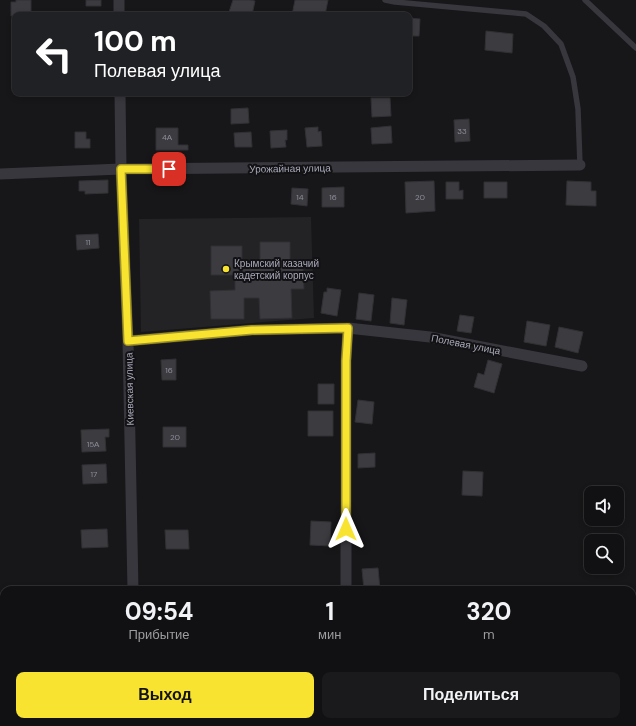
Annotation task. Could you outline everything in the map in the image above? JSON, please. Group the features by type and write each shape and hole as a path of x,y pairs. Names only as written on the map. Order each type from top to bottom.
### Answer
{"street":[{"path":"119,0 120,12"},
{"name":"Киевская улица","path":"120,96 134,586"},
{"name":"Урожайная улица","path":"0,174 121,169 580,165"},
{"path":"346,586 346,361 348,328"},
{"name":"Полевая улица","path":"128,341 252,330 348,328 430,337 582,366"}],"lane":[{"path":"385,0 526,14 544,26 561,44 573,77 578,109 580,165"},
{"path":"585,0 636,48"}],"shaded area":[{"name":"Крымский казачий кадетский корпус","path":"311,217 314,318 141,332 139,219"}],"building":[{"path":"16,0 31,0 31,12 12,12 11,16 11,2 16,2"},
{"path":"86,0 101,0 101,6 86,6"},
{"path":"233,0 255,1 253,12 229,12"},
{"path":"295,0 328,0 326,12 293,12"},
{"path":"412,18 420,19 419,36 412,36"},
{"path":"486,31 513,34 512,53 485,50"},
{"path":"371,98 390,98 391,116 372,117"},
{"path":"248,108 249,123 231,124 231,109"},
{"path":"469,119 470,141 455,142 454,120"},
{"path":"391,126 392,143 372,144 371,128"},
{"path":"318,127 318,132 321,131 322,146 307,147 305,128"},
{"path":"156,128 178,128 178,145 188,145 188,150 156,150"},
{"path":"287,130 287,140 285,140 286,147 271,148 270,131"},
{"path":"75,132 86,132 86,139 90,139 90,148 75,148"},
{"path":"251,132 252,147 235,147 234,133"},
{"path":"108,180 108,193 85,194 85,191 79,191 79,181"},
{"path":"434,181 435,211 406,213 405,182"},
{"path":"567,181 591,182 591,191 596,191 596,206 566,205"},
{"path":"446,182 459,182 459,191 463,190 463,199 446,199"},
{"path":"484,182 507,182 507,198 484,198"},
{"path":"344,187 344,207 322,207 322,188"},
{"path":"292,188 308,189 307,206 291,204"},
{"path":"98,234 99,248 77,250 76,235"},
{"path":"260,242 290,242 290,268 303,268 304,289 291,289 292,318 260,319 259,298 244,298 244,319 211,319 210,291 235,290 235,275 211,275 211,246 242,246 242,262 260,262"},
{"path":"327,288 341,290 337,316 321,313 324,292 327,292"},
{"path":"359,293 374,295 371,321 356,319"},
{"path":"392,298 407,300 404,325 390,323"},
{"path":"460,315 474,317 471,333 457,331"},
{"path":"527,321 550,325 546,346 524,342"},
{"path":"559,327 583,332 578,353 555,347"},
{"path":"176,359 176,380 162,380 161,360"},
{"path":"488,360 502,364 494,393 474,387 478,373 484,375"},
{"path":"318,384 334,384 334,404 318,404"},
{"path":"358,400 374,402 372,424 355,422"},
{"path":"308,411 333,411 333,436 308,436"},
{"path":"163,427 186,427 186,447 163,447"},
{"path":"109,429 109,437 105,437 106,451 82,452 81,430"},
{"path":"375,453 375,467 358,468 358,454"},
{"path":"106,464 107,483 83,484 82,465"},
{"path":"463,471 483,472 482,496 462,495"},
{"path":"311,521 331,522 330,546 310,545"},
{"path":"107,529 108,547 82,548 81,530"},
{"path":"165,530 188,530 189,549 166,549"},
{"path":"378,568 380,586 364,586 362,569"}],"place":[{"name":"Крымский казачий кадетский корпус","path":"226,269"}],"route":[{"path":"169,169 121,169 128,341 252,330 348,328 346,361 346,529"}]}
